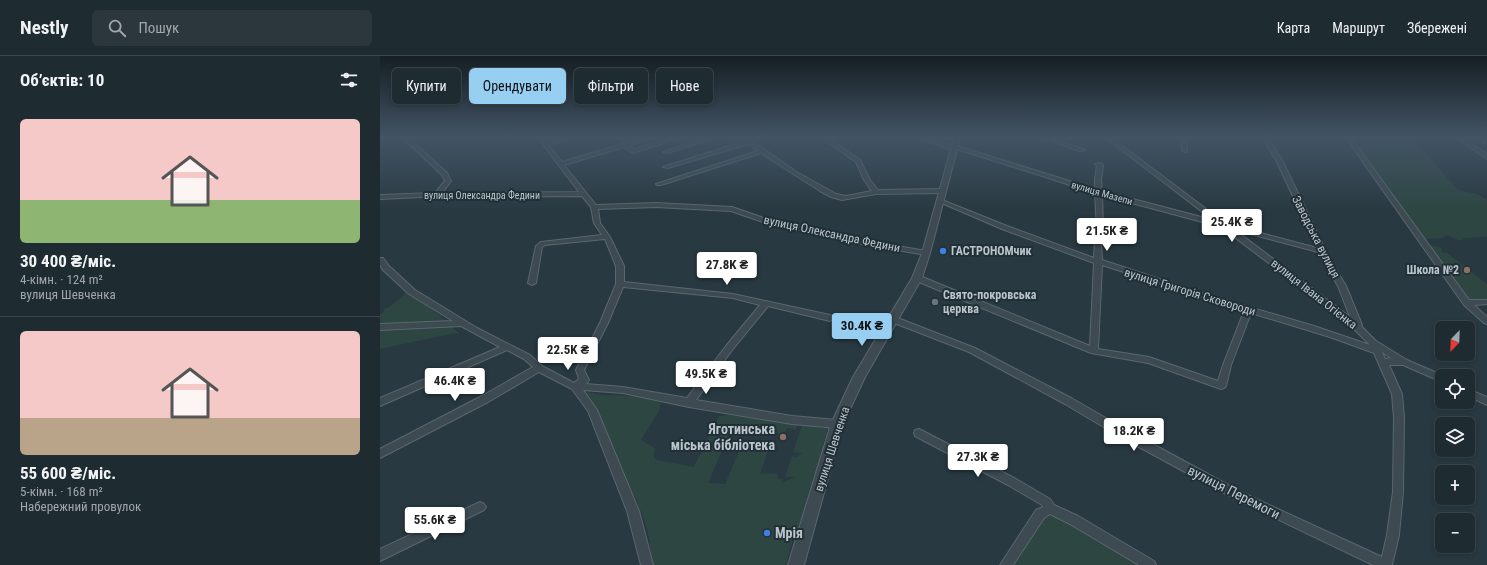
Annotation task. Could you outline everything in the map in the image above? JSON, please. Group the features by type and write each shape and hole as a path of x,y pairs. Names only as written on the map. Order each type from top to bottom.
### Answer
{"street":[{"path":"431,162 445,174 448,181 437,195"},
{"path":"569,162 561,164 594,207 598,223 607,237 620,266 620,284 604,323 580,370 584,380 575,387"},
{"path":"666,167 682,162"},
{"path":"659,184 731,162"},
{"path":"778,162 835,196 847,197 876,192 941,196"},
{"path":"858,162 867,180 876,192"},
{"name":"вулиця Шевченка","path":"796,565 837,424 859,377 917,278 926,253 950,162"},
{"name":"вулиця Мазепи","path":"1006,162 1099,192 1321,252"},
{"name":"вулиця Івана Огієнка","path":"1139,162 1351,321 1366,336"},
{"name":"Заводська вулиця","path":"1280,162 1319,243 1321,252 1342,286 1358,326 1366,336"},
{"path":"1365,162 1467,303 1487,321"},
{"path":"1094,351 1098,241 1100,229 1098,179 1100,165 1098,164"},
{"name":"вулиця Олександра Федини","path":"380,197 584,194"},
{"name":"вулиця Григорія Сковороди","path":"941,196 1098,263 1248,310 1374,347"},
{"name":"вулиця Олександра Федини","path":"594,207 656,205 732,209 774,224 802,228 833,237 926,253"},
{"path":"532,283 539,246 543,243 607,237"},
{"path":"380,260 386,268 412,292 462,323 527,357 539,368 575,387 592,410 633,511 647,565"},
{"path":"917,278 1094,351 1149,360 1221,386 1227,365 1248,310"},
{"path":"620,284 733,296 830,318"},
{"path":"1467,303 1487,302"},
{"path":"689,403 729,348 766,303"},
{"name":"вулиця Перемоги","path":"892,319 972,350 1068,401 1128,436 1237,495 1386,565"},
{"path":"380,327 462,323"},
{"path":"1366,336 1384,364 1385,370 1397,394 1399,418 1398,492 1393,535 1386,565"},
{"path":"380,402 507,346"},
{"path":"1374,347 1400,361 1435,376"},
{"path":"1384,364 1388,361 1400,361"},
{"path":"380,454 485,399 539,368"},
{"path":"575,387 595,387 623,390 689,403 792,420 837,424"},
{"path":"1475,395 1487,401"},
{"path":"919,433 1012,482 1046,502 1050,509 1074,520 1150,565"},
{"path":"380,555 480,507"},
{"path":"1006,565 1040,514 1050,509"}],"green space":[{"path":"1368,162 1433,162 1458,190 1477,194 1487,200 1487,237 1463,238 1463,240 1458,240 1447,235 1442,238 1425,239"},
{"path":"1426,244 1441,248 1441,252 1447,253 1487,284 1487,303 1476,303 1466,299"},
{"path":"405,292 427,306 461,335 455,333 380,349 380,314 384,312 383,310 391,306 405,294"},
{"path":"582,391 602,395 643,396 661,403 659,411 641,440 655,448 654,457 657,460 694,467 719,416 729,415 767,420 771,417 797,424 796,430 787,428 784,434 731,430 708,483 725,484 741,447 769,449 760,473 778,474 778,479 783,479 782,483 795,477 785,477 792,456 796,457 802,453 793,452 802,425 828,428 823,445 825,448 809,491 798,537 793,539 786,565 653,565 647,528 636,498 628,485 596,408 587,400"},
{"path":"1050,512 1144,565 1011,565 1040,519"}],"place":[{"name":"ГАСТРОНОМчик","path":"943,251"},
{"name":"Школа №2","path":"1467,270"},
{"name":"Свято-покровська церква","path":"935,302"},
{"name":"Яготинська міська бібліотека","path":"783,437"},
{"name":"Мрія","path":"767,533"}]}
